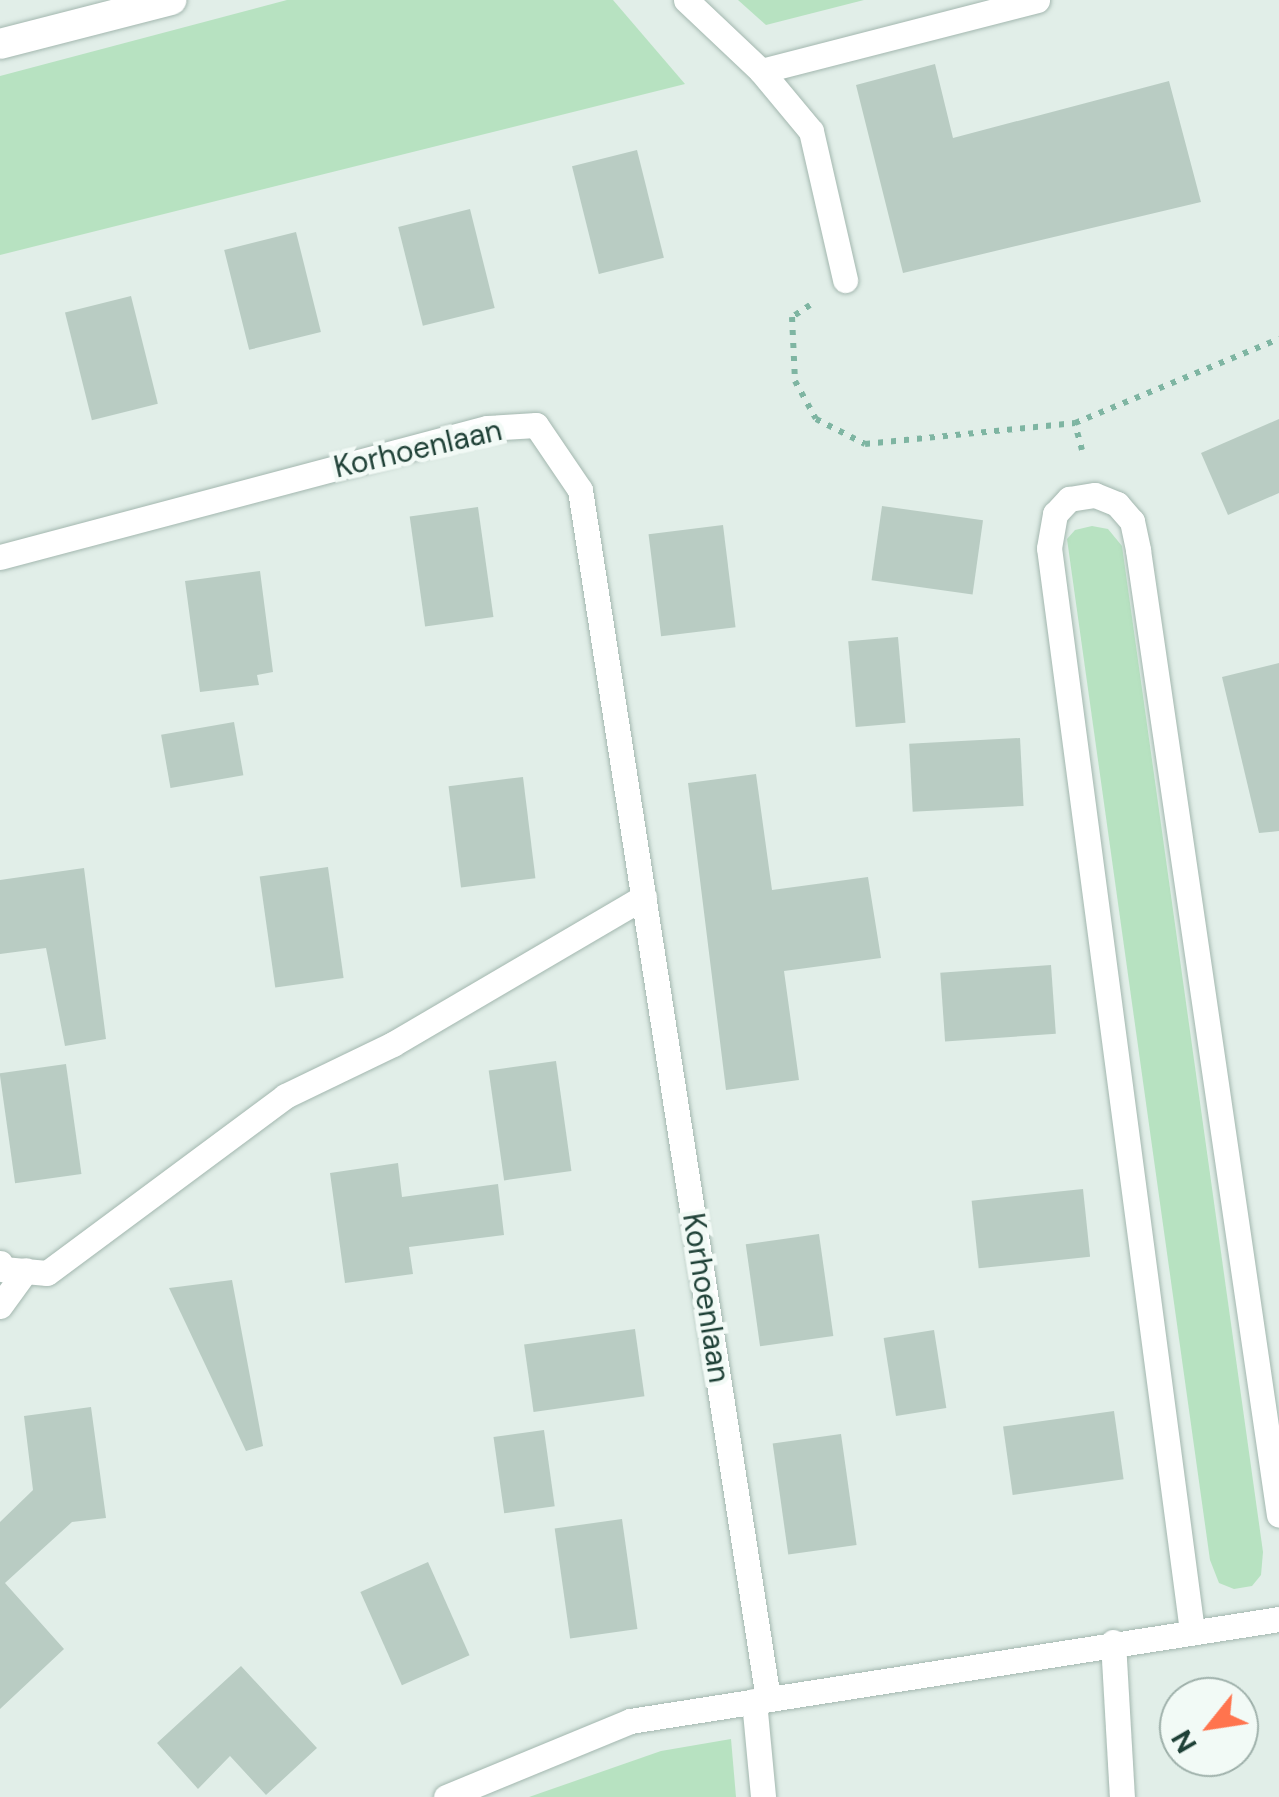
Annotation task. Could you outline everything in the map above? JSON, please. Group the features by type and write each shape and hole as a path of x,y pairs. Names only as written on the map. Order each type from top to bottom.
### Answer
{"street":[{"path":"0,44 171,0"}],"lane":[{"path":"686,0 761,71 811,131 845,280"},
{"path":"761,71 1037,0"},
{"name":"Korhoenlaan","path":"0,557 488,428 536,425 580,490 644,897 761,1700 763,1797"},
{"path":"1192,1632 1049,548 1055,514 1069,500 1095,495 1116,504 1132,522 1138,550 1279,1515"},
{"path":"0,1263 3,1269 47,1273 285,1096 392,1044 644,897"},
{"path":"0,1306 26,1270"},
{"path":"446,1797 630,1721 1113,1642 1279,1619"},
{"path":"1113,1642 1122,1797"}],"path":[{"path":"845,280 792,317 795,381 816,419 865,444 1075,423 1279,339"},
{"path":"1075,423 1095,495"}],"green space":[{"path":"287,0 613,0 685,84 0,255 0,76"},
{"path":"738,0 864,0 766,25"},
{"path":"1092,526 1108,529 1122,546 1263,1552 1261,1575 1252,1586 1234,1589 1219,1583 1210,1560 1067,539 1075,530"},
{"path":"731,1739 736,1797 529,1797 661,1751"}],"building":[{"path":"935,64 953,138 1169,81 1201,202 903,273 856,85"},
{"path":"637,150 664,258 599,274 572,166"},
{"path":"470,209 495,308 423,326 398,227"},
{"path":"296,232 321,332 249,350 224,250"},
{"path":"131,296 158,404 92,420 65,312"},
{"path":"1279,419 1279,493 1228,515 1201,453"},
{"path":"882,506 983,520 973,594 872,580"},
{"path":"478,507 493,617 425,627 410,517"},
{"path":"723,525 736,627 661,636 649,534"},
{"path":"260,571 273,672 257,675 259,685 200,692 185,581"},
{"path":"898,637 905,723 856,727 848,641"},
{"path":"1279,663 1279,831 1259,833 1222,677"},
{"path":"234,722 243,775 171,788 161,735"},
{"path":"1020,738 1024,806 913,812 909,744"},
{"path":"756,774 772,890 868,877 881,958 784,971 799,1080 726,1090 688,783"},
{"path":"523,777 535,878 461,887 449,786"},
{"path":"328,867 344,978 275,988 260,877"},
{"path":"84,868 106,1039 65,1046 46,948 0,954 0,880"},
{"path":"1051,965 1056,1034 945,1042 940,973"},
{"path":"556,1061 571,1171 504,1180 489,1070"},
{"path":"66,1064 81,1174 15,1183 0,1073"},
{"path":"398,1163 402,1197 498,1184 504,1235 409,1247 413,1274 345,1283 330,1173"},
{"path":"1083,1189 1090,1257 979,1268 972,1201"},
{"path":"819,1234 833,1336 760,1346 746,1244"},
{"path":"232,1280 263,1446 246,1451 169,1288"},
{"path":"635,1329 644,1396 534,1412 524,1345"},
{"path":"934,1330 946,1408 896,1416 884,1338"},
{"path":"91,1407 106,1518 72,1522 5,1583 64,1649 0,1709 0,1522 33,1490 24,1416"},
{"path":"1114,1411 1124,1479 1013,1495 1003,1427"},
{"path":"544,1430 555,1506 504,1513 493,1437"},
{"path":"841,1434 857,1545 788,1555 773,1444"},
{"path":"622,1519 637,1629 570,1638 555,1528"},
{"path":"428,1562 469,1655 402,1685 360,1592"},
{"path":"241,1666 317,1748 266,1795 230,1756 198,1789 157,1743"}]}
